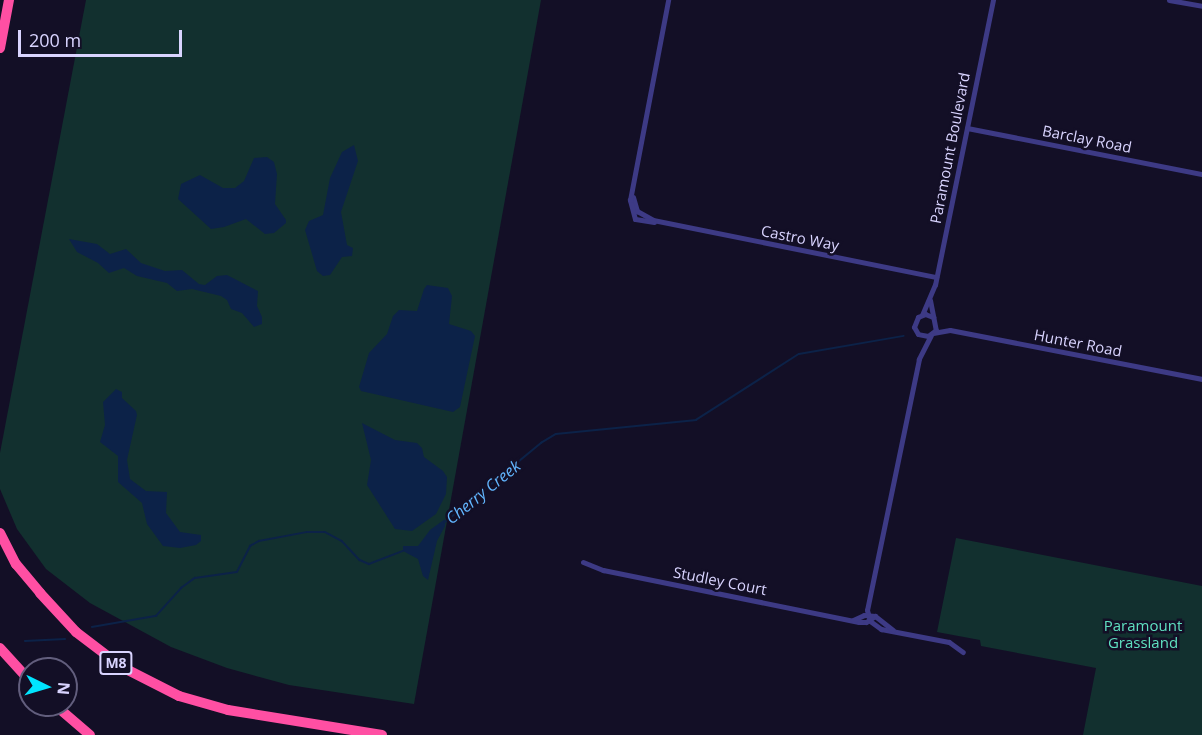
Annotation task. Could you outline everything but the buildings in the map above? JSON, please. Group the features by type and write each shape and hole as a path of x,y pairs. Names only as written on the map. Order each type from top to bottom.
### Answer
{"highway":[{"path":"0,48 9,0"},
{"name":"M8","path":"0,533 16,564 39,593 76,632 122,667 179,696 228,710 382,735"},
{"path":"0,648 18,668"},
{"path":"69,717 90,735"}],"street":[{"name":"Castro Way","path":"668,0 633,197 635,208 641,214 659,222 936,277"},
{"name":"Paramount Boulevard","path":"922,315 930,300 936,277 993,0"},
{"path":"1169,0 1202,6"},
{"name":"Barclay Road","path":"967,128 1202,174"},
{"name":"Paramount Boulevard","path":"930,300 934,318"},
{"path":"922,350 914,323 922,315 934,318 937,326 922,350 871,602 871,618 881,629 949,642 963,652"},
{"name":"Hunter Road","path":"934,318 950,330"},
{"name":"Hunter Road","path":"932,334 950,330 1202,379"},
{"path":"918,334 924,336 932,334"},
{"name":"Studley Court","path":"583,562 603,570 853,620 871,618"}],"green space":[{"path":"86,0 541,0 414,704 289,685 227,668 171,647 90,603 46,569 17,529 0,489 0,453"},
{"name":"Paramount Grassland","path":"956,538 1202,586 1202,735 1083,735 1096,668 981,646 980,640 937,632"}],"water":[{"path":"354,145 358,161 341,212 347,245 353,248 352,256 342,257 330,275 323,276 317,271 305,230 309,221 323,215 330,178 342,152"},
{"path":"267,157 274,162 277,174 275,204 286,220 286,223 274,233 265,234 246,219 211,229 178,199 181,184 200,175 223,188 235,188 244,181 254,158"},
{"path":"69,239 97,244 110,254 126,249 141,263 165,271 182,270 199,284 205,285 217,276 227,275 258,291 257,306 262,317 262,324 254,327 242,313 231,309 227,300 221,296 192,289 177,291 167,283 137,276 124,268 109,273 98,263 77,252"},
{"path":"427,285 448,288 452,296 449,324 471,331 475,336 460,407 453,412 361,391 359,387 369,353 387,334 393,316 399,310 417,311"},
{"path":"116,389 122,392 122,398 136,411 137,415 127,460 130,479 146,491 167,492 166,513 180,532 201,535 201,541 196,545 180,548 163,546 147,524 142,503 118,482 118,456 100,442 105,425 103,402"},
{"path":"362,423 395,440 417,443 422,448 424,457 443,471 447,477 446,494 436,514 412,531 395,529 367,485 371,460"},
{"path":"445,519 445,526 437,541 428,580 423,576 418,559 403,551 403,546 418,546 430,530"}],"waterway":[{"name":"Cherry Creek","path":"444,523 541,443 556,434 696,420 799,354 903,336"},
{"name":"Cherry Creek","path":"92,627 156,616 181,588 195,578 237,572 250,546 259,541 307,532 325,532 342,541 360,560 369,564 403,551"},
{"name":"Cherry Creek","path":"25,641 65,639"}]}
